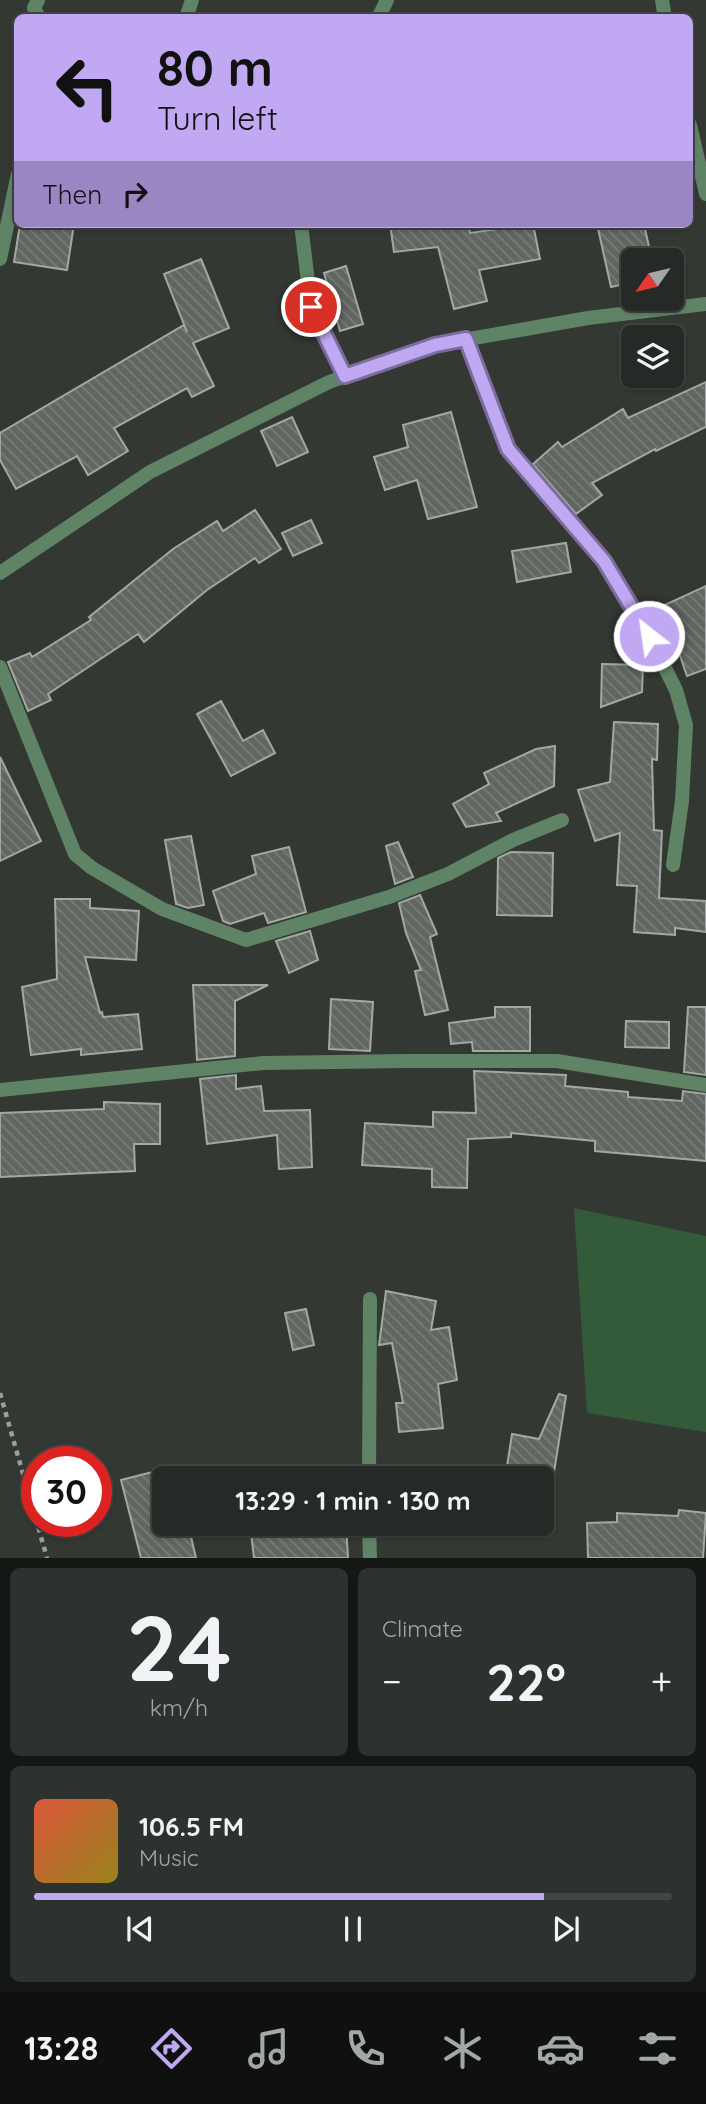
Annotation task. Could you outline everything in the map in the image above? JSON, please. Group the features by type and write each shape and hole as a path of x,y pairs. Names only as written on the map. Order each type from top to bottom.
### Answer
{"street":[{"path":"693,138 706,194"},
{"path":"0,259 14,193"},
{"path":"301,228 311,307 345,376"},
{"path":"0,573 150,472 261,414 345,376 435,345 588,318 706,304"},
{"path":"466,339 508,449 604,561 638,614 676,690 686,726 682,801 673,865"},
{"path":"0,667 75,854 92,868 163,909 246,940 389,897 448,874 513,840 562,820"},
{"path":"0,1090 263,1063 406,1061 557,1061 706,1086"},
{"path":"369,1466 370,1299"},
{"path":"369,1536 370,1558"}],"path":[{"path":"0,1392 47,1558"}],"green space":[{"path":"574,1208 706,1236 706,1432 587,1413"}],"building":[{"path":"19,228 73,228 67,270 14,262"},
{"path":"391,228 469,228 470,233 505,228 534,228 540,259 479,270 487,301 454,309 438,247 394,252"},
{"path":"598,228 645,228 649,248 621,248 621,285 611,287"},
{"path":"201,259 229,328 193,343 214,386 192,397 187,388 114,428 128,451 88,475 77,456 16,489 0,460 0,433 184,325 187,332 164,274"},
{"path":"346,266 363,324 340,331 324,273"},
{"path":"706,382 706,427 656,451 655,449 592,483 602,495 576,514 533,464 558,442 562,447 623,409 628,418"},
{"path":"451,412 477,507 428,519 417,480 385,490 374,457 408,447 403,425"},
{"path":"292,417 308,452 277,466 261,431"},
{"path":"255,510 281,549 259,563 255,558 207,590 144,642 138,634 48,694 51,700 28,711 8,662 30,653 32,657 91,620 89,617 173,549 217,521 223,531"},
{"path":"311,520 322,543 293,556 282,533"},
{"path":"566,543 571,572 517,582 512,551"},
{"path":"706,586 706,669 687,676 678,650 675,651 656,609"},
{"path":"602,664 643,665 642,692 601,707"},
{"path":"221,701 243,741 263,730 275,753 231,776 197,714"},
{"path":"614,722 658,724 657,760 652,759 654,830 662,831 659,898 706,901 706,932 675,928 675,935 634,932 637,886 617,885 620,833 595,841 578,790 610,782"},
{"path":"555,746 554,786 496,813 501,821 466,827 453,804 489,784 484,773 536,749"},
{"path":"0,757 41,841 0,861"},
{"path":"191,836 204,905 188,908 176,904 165,840"},
{"path":"398,842 413,877 395,884 386,846"},
{"path":"289,847 306,912 268,923 264,913 230,924 223,921 213,891 256,874 252,856"},
{"path":"511,852 553,853 552,916 497,915 498,858"},
{"path":"420,895 437,934 430,937 448,1010 425,1015 415,971 421,970 406,933 399,903"},
{"path":"55,899 90,899 90,908 139,911 136,960 85,957 100,1013 102,1012 103,1017 138,1014 142,1049 81,1055 81,1049 31,1055 22,987 57,979"},
{"path":"310,931 318,960 289,973 276,941"},
{"path":"193,985 268,985 235,1001 235,1056 197,1060"},
{"path":"331,999 373,1002 370,1051 329,1049"},
{"path":"495,1007 530,1007 530,1051 473,1051 472,1042 451,1044 449,1023 495,1017"},
{"path":"688,1007 706,1007 706,1075 684,1072"},
{"path":"626,1021 669,1022 669,1048 625,1047"},
{"path":"474,1071 566,1075 565,1086 628,1092 628,1097 682,1101 683,1091 706,1094 706,1161 595,1151 595,1141 511,1133 511,1137 468,1139 467,1188 432,1187 432,1169 362,1165 365,1123 433,1127 433,1112 476,1113"},
{"path":"236,1075 236,1089 261,1086 264,1111 310,1110 312,1167 279,1169 277,1135 207,1144 200,1079"},
{"path":"104,1102 160,1104 160,1144 134,1144 135,1171 0,1177 0,1113 104,1109"},
{"path":"386,1291 436,1301 431,1330 449,1327 457,1380 438,1384 443,1428 399,1432 396,1403 403,1403 392,1343 379,1345"},
{"path":"306,1309 314,1345 293,1350 285,1313"},
{"path":"559,1394 566,1396 554,1473 554,1466 507,1466 512,1434 539,1439"},
{"path":"152,1472 152,1536 191,1536 196,1558 141,1558 121,1480"},
{"path":"679,1510 706,1513 703,1558 588,1558 587,1523 617,1522 617,1513 678,1516"},
{"path":"251,1536 347,1536 348,1558 254,1558"}],"route":[{"path":"311,307 345,376 435,345 466,339 488,404 508,449 604,561 649,636"}]}
